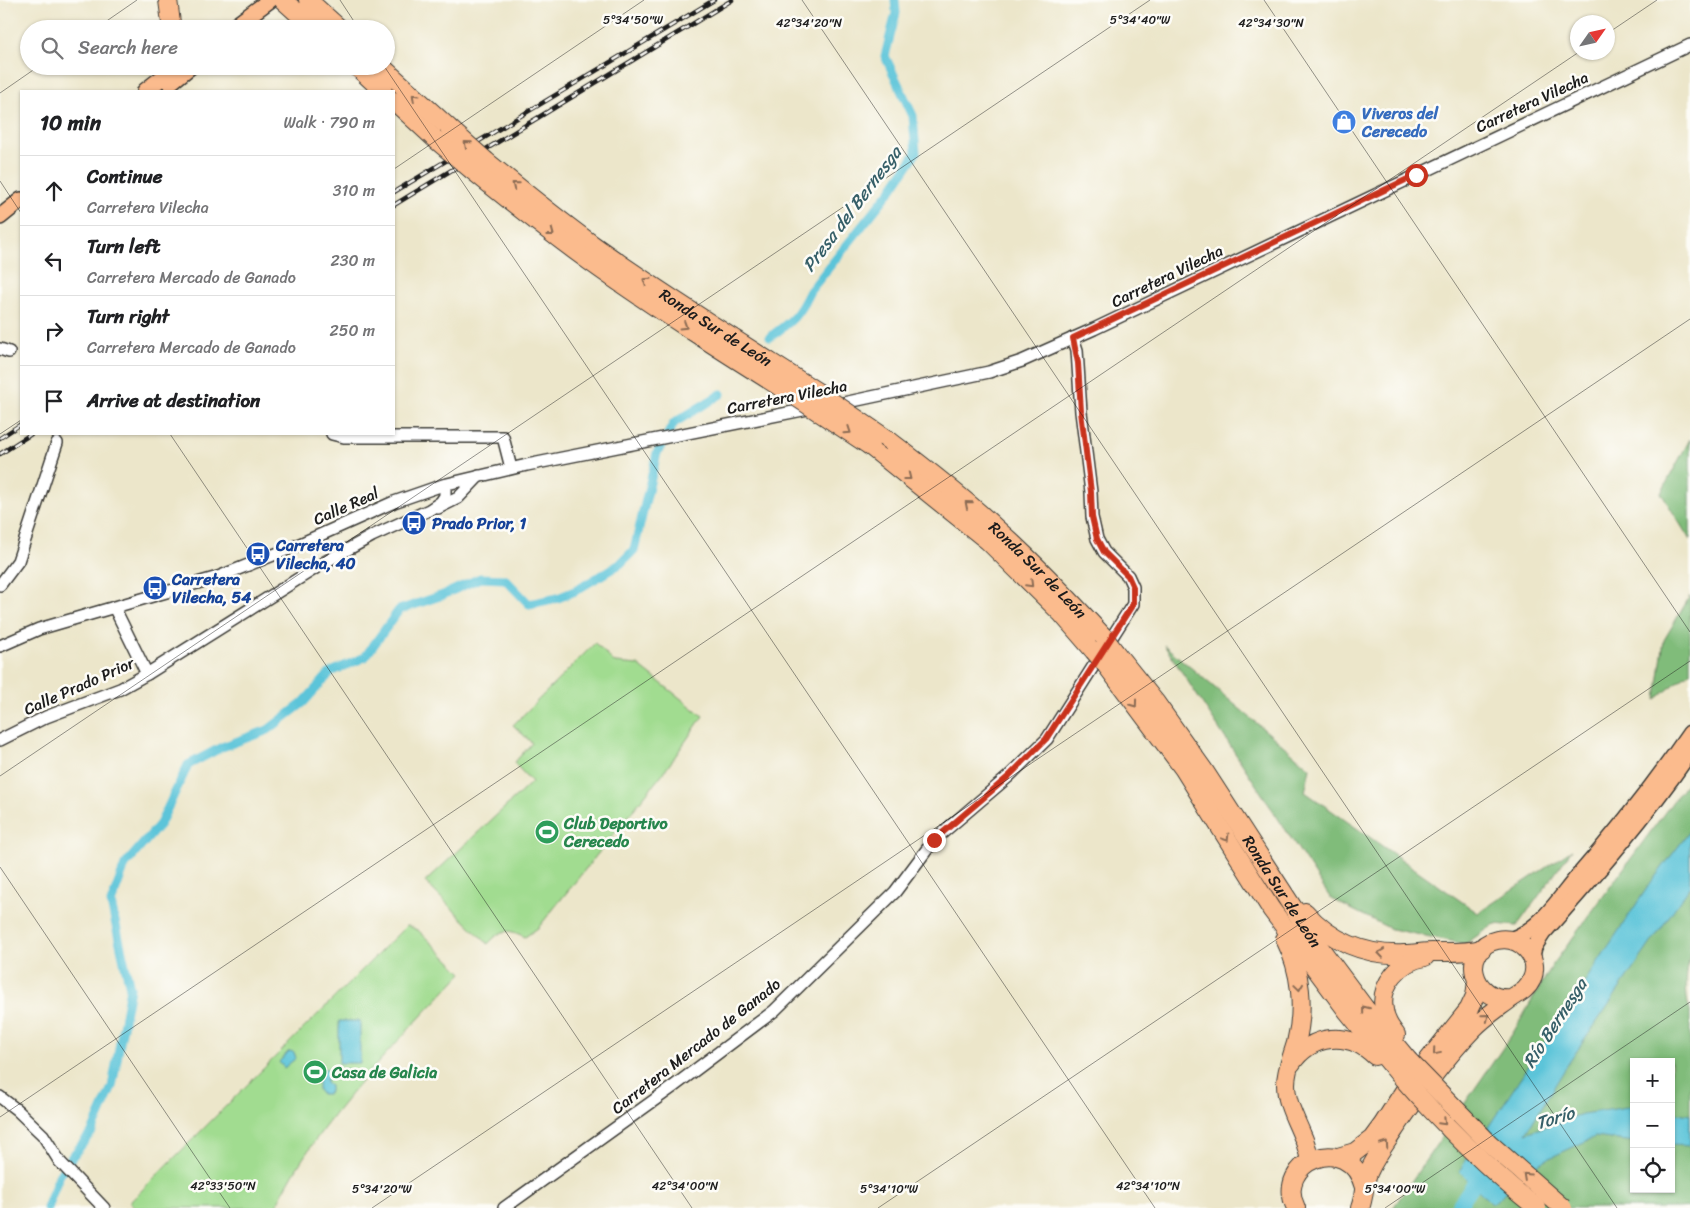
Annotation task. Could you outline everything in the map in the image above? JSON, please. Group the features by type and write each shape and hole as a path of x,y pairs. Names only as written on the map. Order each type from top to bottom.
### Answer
{"highway":[{"path":"163,0 165,20"},
{"path":"168,0 171,20"},
{"path":"314,3 331,20"},
{"path":"288,5 304,20"},
{"path":"366,75 382,90"},
{"name":"Ronda Sur de León","path":"389,75 442,133 479,165 532,219 588,261 668,316 870,446 988,542 1062,614 1098,643"},
{"name":"Ronda Sur de León","path":"395,102 442,133"},
{"name":"Ronda Sur de León","path":"479,165 540,205 596,247 679,303 891,442 946,485 998,530 1073,603 1098,643 1156,703 1203,769 1314,940 1406,1063 1426,1106 1485,1164 1537,1208"},
{"name":"Ronda Sur de León","path":"1111,658 1183,768 1271,909 1348,1012 1435,1088 1489,1143 1563,1208"},
{"path":"1203,769 1232,803 1297,903 1328,934 1362,950 1389,954 1461,952 1482,948 1496,940 1512,940 1521,944 1532,956 1533,977 1528,986 1485,1018 1471,1031 1424,1087 1375,1159 1368,1173 1360,1208"},
{"path":"1271,909 1295,962 1302,1008 1286,1085 1291,1110 1303,1136 1324,1158 1348,1161 1356,1168 1364,1187"},
{"path":"1296,1208 1292,1194 1293,1182 1303,1166 1324,1158 1355,1152 1365,1145 1383,1124 1406,1088 1469,1009 1475,996 1478,954 1482,948"},
{"path":"1288,1069 1302,1051 1316,1042 1329,1038 1358,1042 1388,1068 1406,1063 1388,1024 1384,1010 1386,988 1398,970 1410,962 1429,957 1454,958 1470,965 1481,988 1495,997 1512,998"}],"main road":[{"path":"235,20 261,0"},
{"path":"243,20 270,0"},
{"path":"249,20 275,0"},
{"path":"146,90 165,75"},
{"path":"153,90 167,75"},
{"path":"160,90 179,75"},
{"path":"0,205 20,189"},
{"path":"0,211 20,195"},
{"path":"0,217 20,201"},
{"path":"1512,940 1529,932 1536,926 1576,880 1635,808 1690,733"},
{"path":"1532,956 1534,947 1543,933 1617,848 1690,752"}],"street":[{"name":"Carretera Vilecha","path":"626,445 989,372 1022,361 1690,45"},
{"name":"Carretera Mercado de Ganado","path":"504,1208 674,1086 774,1011 895,892 934,840 1008,777 1046,739 1133,604 1133,587 1128,576 1104,552 1097,539 1092,517 1091,492 1081,412 1078,356 1073,338"},
{"path":"336,435 344,437 503,438 511,468"},
{"path":"0,585 18,561 56,444"},
{"name":"Calle Real","path":"0,646 39,629 218,577 291,548 394,502 443,485 511,468 626,445"},
{"name":"Calle Prado Prior","path":"429,510 436,509 458,498 479,476"},
{"path":"456,481 458,498"},
{"name":"Calle Prado Prior","path":"0,740 46,717 120,688 147,674 325,562 372,536 429,510 441,502 445,496 446,489 443,485"},
{"path":"114,607 147,674"},
{"path":"0,1097 18,1110 42,1134 60,1162 104,1208"}],"green space":[{"path":"1690,439 1690,540 1661,493"},
{"path":"1690,596 1690,672 1656,699 1664,640"},
{"name":"Club Deportivo Cerecedo","path":"595,643 615,663 638,665 703,716 667,768 538,928 525,937 514,932 505,931 497,935 488,944 425,882 532,782 514,763 532,743 513,725"},
{"path":"1164,645 1310,768 1305,792 1478,913 1572,850 1517,926 1495,924 1465,944 1391,929 1331,899"},
{"path":"1690,778 1690,954 1686,983 1690,1012 1690,1207 1393,1208 1513,1033 1552,966"},
{"name":"Casa de Galicia","path":"407,925 419,931 462,973 359,1084 313,1143 275,1208 135,1208 130,1202"}],"water":[{"path":"1690,831 1690,886 1568,1064 1526,1133 1582,1114 1630,1107 1630,1141 1595,1137 1541,1162 1492,1204 1459,1171 1649,885"},
{"path":"339,1021 360,1021 360,1063 339,1063"},
{"path":"289,1051 294,1052 296,1058 284,1068 279,1062"},
{"path":"318,1069 348,1069 348,1079 326,1079 326,1083 330,1086 330,1092 321,1094 318,1090"},
{"path":"1675,1113 1690,1115 1690,1146 1675,1145"}],"waterway":[{"name":"Presa del Bernesga","path":"770,337 798,312 810,291 891,190 916,153 913,116 885,56 896,13 895,0"},
{"name":"Presa del Bernesga","path":"47,1208 59,1176 92,1132 112,1087 130,988 111,903 125,865 160,824 188,765 222,747 268,730 303,703 331,672 365,657 399,610 443,595 480,578 505,579 529,604 558,598 575,591 620,564 634,550 657,453 674,423 721,394"},
{"name":"Río Bernesga","path":"1457,1208 1484,1169"}],"railway":[{"path":"395,191 714,0"},
{"path":"395,204 732,0"},
{"path":"0,438 20,425"},
{"path":"0,454 29,435"}],"place":[{"name":"Viveros del Cerecedo","path":"1344,122"},
{"name":"Prado Prior, 1","path":"414,523"},
{"name":"Carretera Vilecha, 40","path":"258,554"},
{"name":"Carretera Vilecha, 54","path":"155,588"},
{"name":"Club Deportivo Cerecedo","path":"547,832"},
{"name":"Casa de Galicia","path":"315,1072"}],"route":[{"path":"934,840 1008,777 1046,739 1133,604 1133,587 1128,576 1104,552 1097,539 1092,517 1091,492 1081,412 1077,350 1073,338 1416,175"}],"water label":[{"name":"Torío","path":"1555,1118"}]}
